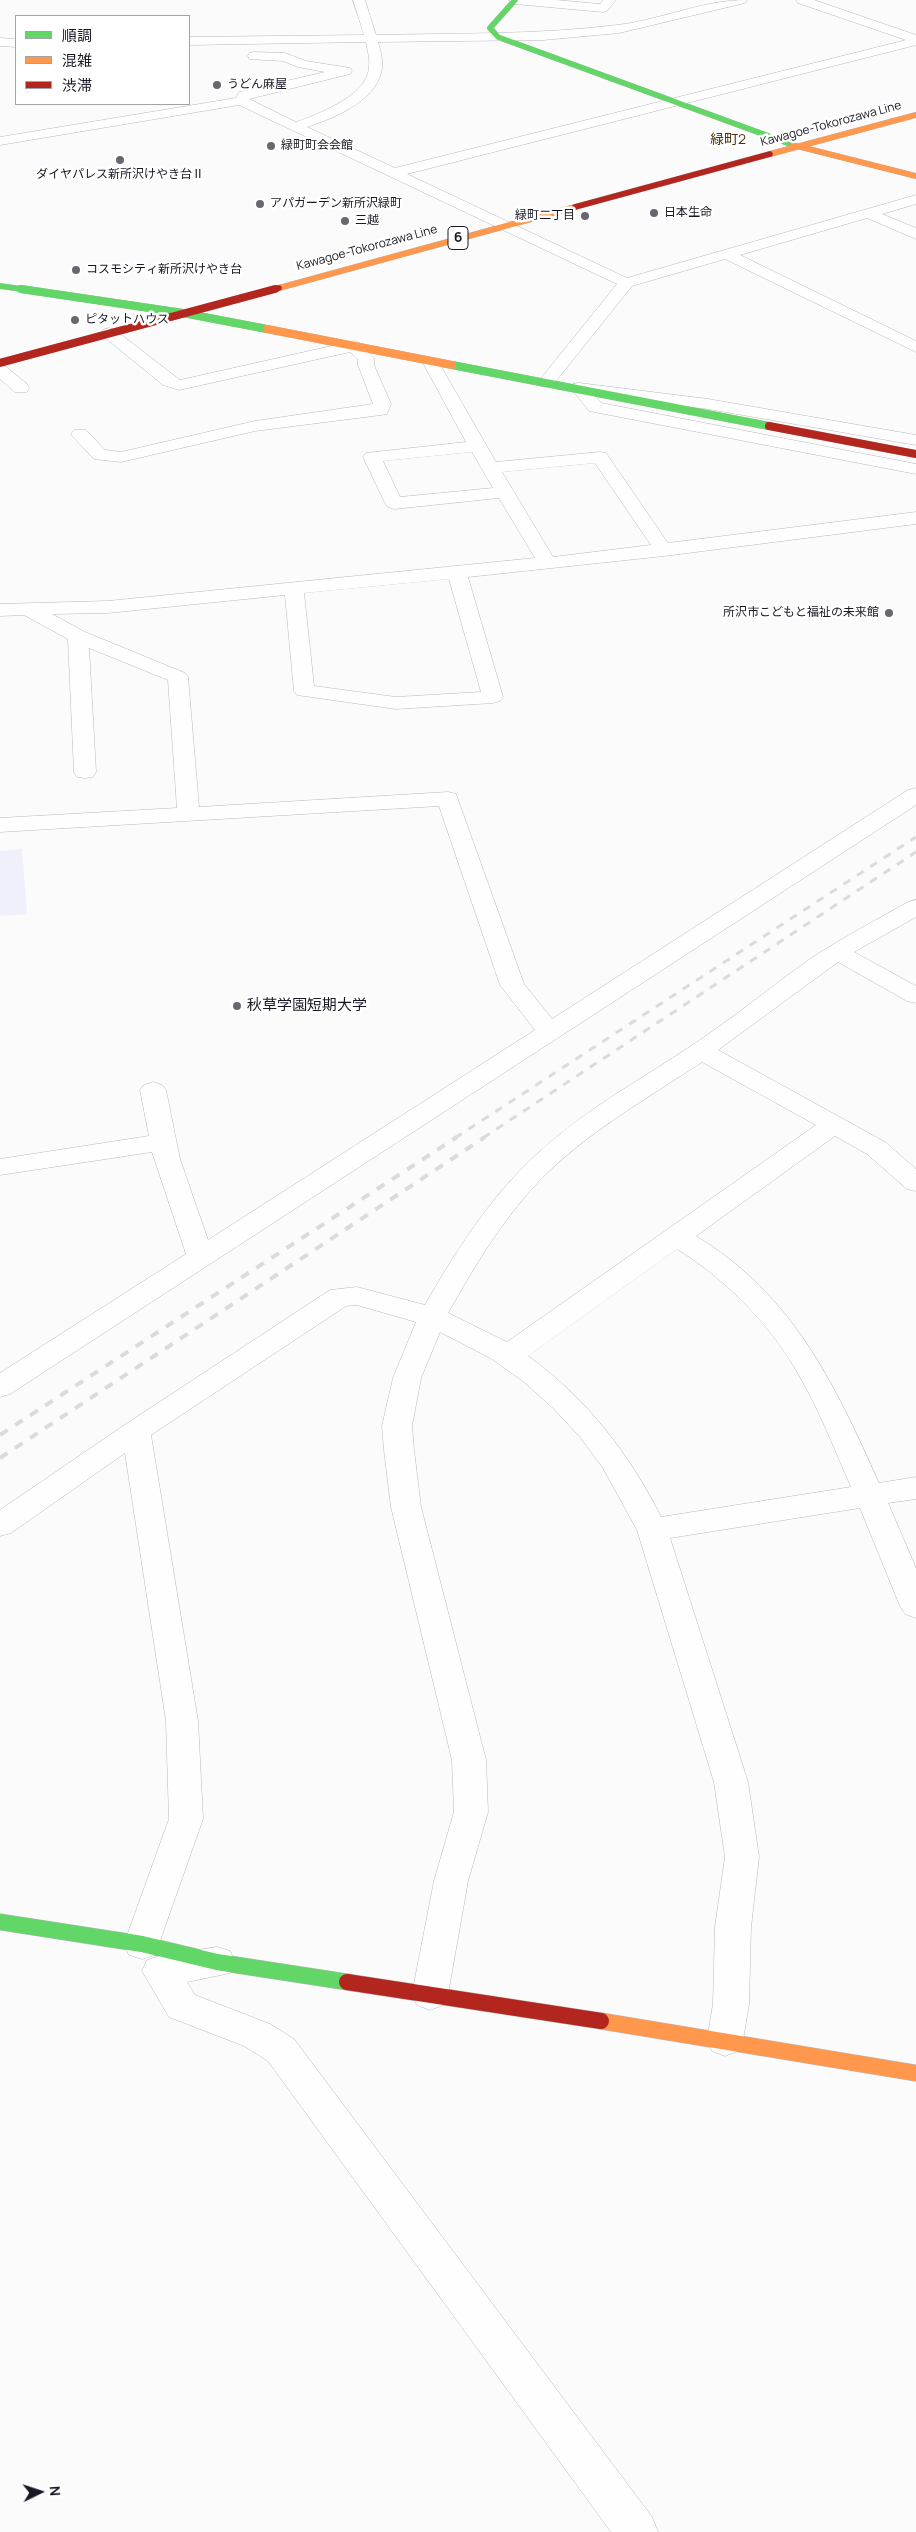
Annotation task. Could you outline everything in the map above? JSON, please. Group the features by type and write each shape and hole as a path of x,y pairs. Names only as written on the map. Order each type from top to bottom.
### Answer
{"street":[{"path":"296,126 341,107 370,84 376,65 359,0"},
{"path":"610,0 603,8 515,0 490,28 498,37 515,46 798,147 916,176"},
{"path":"190,41 543,36 619,30 741,0"},
{"path":"802,0 916,40"},
{"path":"393,173 916,40"},
{"path":"0,42 15,43"},
{"path":"241,101 244,95 345,71 303,64 273,55 244,56"},
{"path":"1,140 241,101 626,283"},
{"name":"Kawagoe-Tokorozawa Line","path":"0,363 916,115"},
{"path":"546,382 626,283 916,199"},
{"path":"868,213 916,234"},
{"path":"728,255 911,341"},
{"path":"0,286 183,314 354,346 431,363 579,388 916,454"},
{"path":"109,333 169,381 179,385 354,346"},
{"path":"80,434 100,455 121,457 255,426 381,410 382,404 366,365 366,358 354,346"},
{"path":"431,363 477,446 547,563"},
{"path":"0,371 22,388"},
{"path":"579,388 660,396 758,411 916,440"},
{"path":"579,388 596,407 916,469"},
{"path":"477,446 372,457 394,503 504,492"},
{"path":"490,468 600,456 664,550"},
{"path":"0,610 108,606 547,563 916,518"},
{"path":"294,587 304,691 396,703 493,698 456,572"},
{"path":"27,609 78,636 178,677 188,812"},
{"path":"78,636 85,772"},
{"path":"0,1387 916,795"},
{"path":"0,825 188,812 448,798 512,985 549,1032"},
{"path":"430,1994 451,1881 471,1812 472,1794 469,1760 406,1507 399,1450 397,1426 407,1378 432,1317 472,1250 500,1210 528,1178 557,1150 607,1113 701,1051 837,952 916,907"},
{"path":"837,952 916,996"},
{"path":"701,1051 876,1148 916,1183"},
{"path":"153,1090 163,1142 201,1258"},
{"path":"508,1356 834,1125"},
{"path":"0,1167 163,1142"},
{"path":"676,1236 700,1249 744,1289 795,1345 822,1391 916,1606"},
{"path":"0,1525 136,1431 340,1297 357,1296 432,1317 466,1330 508,1356 553,1389 575,1410 612,1456 645,1512 652,1530 731,1782 742,1858 733,1927 731,2004 725,2040"},
{"path":"136,1431 182,1721 187,1801 186,1819 142,1944"},
{"path":"652,1530 916,1488"},
{"path":"0,1922 142,1944 217,1962 725,2040 916,2072"},
{"path":"217,1962 160,1971 182,2006 257,2035 281,2050 637,2532"}],"shaded area":[{"path":"22,849 27,914 0,916 0,851"}],"railway":[{"path":"455,1138 916,837"},
{"path":"483,1138 916,852"},
{"path":"0,1435 457,1137"},
{"path":"0,1458 485,1137"}],"traffic: fast":[{"path":"515,0 490,28 498,37 793,145"},
{"path":"0,286 183,313 267,329"},
{"path":"452,365 769,426"},
{"path":"0,1922 142,1944 217,1962 347,1982"}],"traffic: slow":[{"path":"770,154 916,115"},
{"path":"793,145 916,176"},
{"path":"279,288 575,207"},
{"path":"267,329 452,365"},
{"path":"601,2021 916,2073"}],"traffic: jam":[{"path":"575,207 770,154"},
{"path":"0,363 279,288"},
{"path":"769,426 916,454"},
{"path":"347,1982 601,2021"}],"place":[{"name":"うどん麻屋","path":"217,85"},
{"name":"緑町町会会館","path":"271,146"},
{"name":"ダイヤパレス新所沢けやき台Ⅱ","path":"120,160"},
{"name":"アパガーデン新所沢緑町","path":"260,204"},
{"name":"日本生命","path":"654,213"},
{"name":"緑町二丁目","path":"585,216"},
{"name":"三越","path":"345,221"},
{"name":"コスモシティ新所沢けやき台","path":"76,270"},
{"name":"ピタットハウス","path":"75,320"},
{"name":"所沢市こどもと福祉の未来館","path":"889,613"},
{"name":"秋草学園短期大学","path":"237,1006"}],"district":[{"name":"緑町2","path":"728,140"}]}
